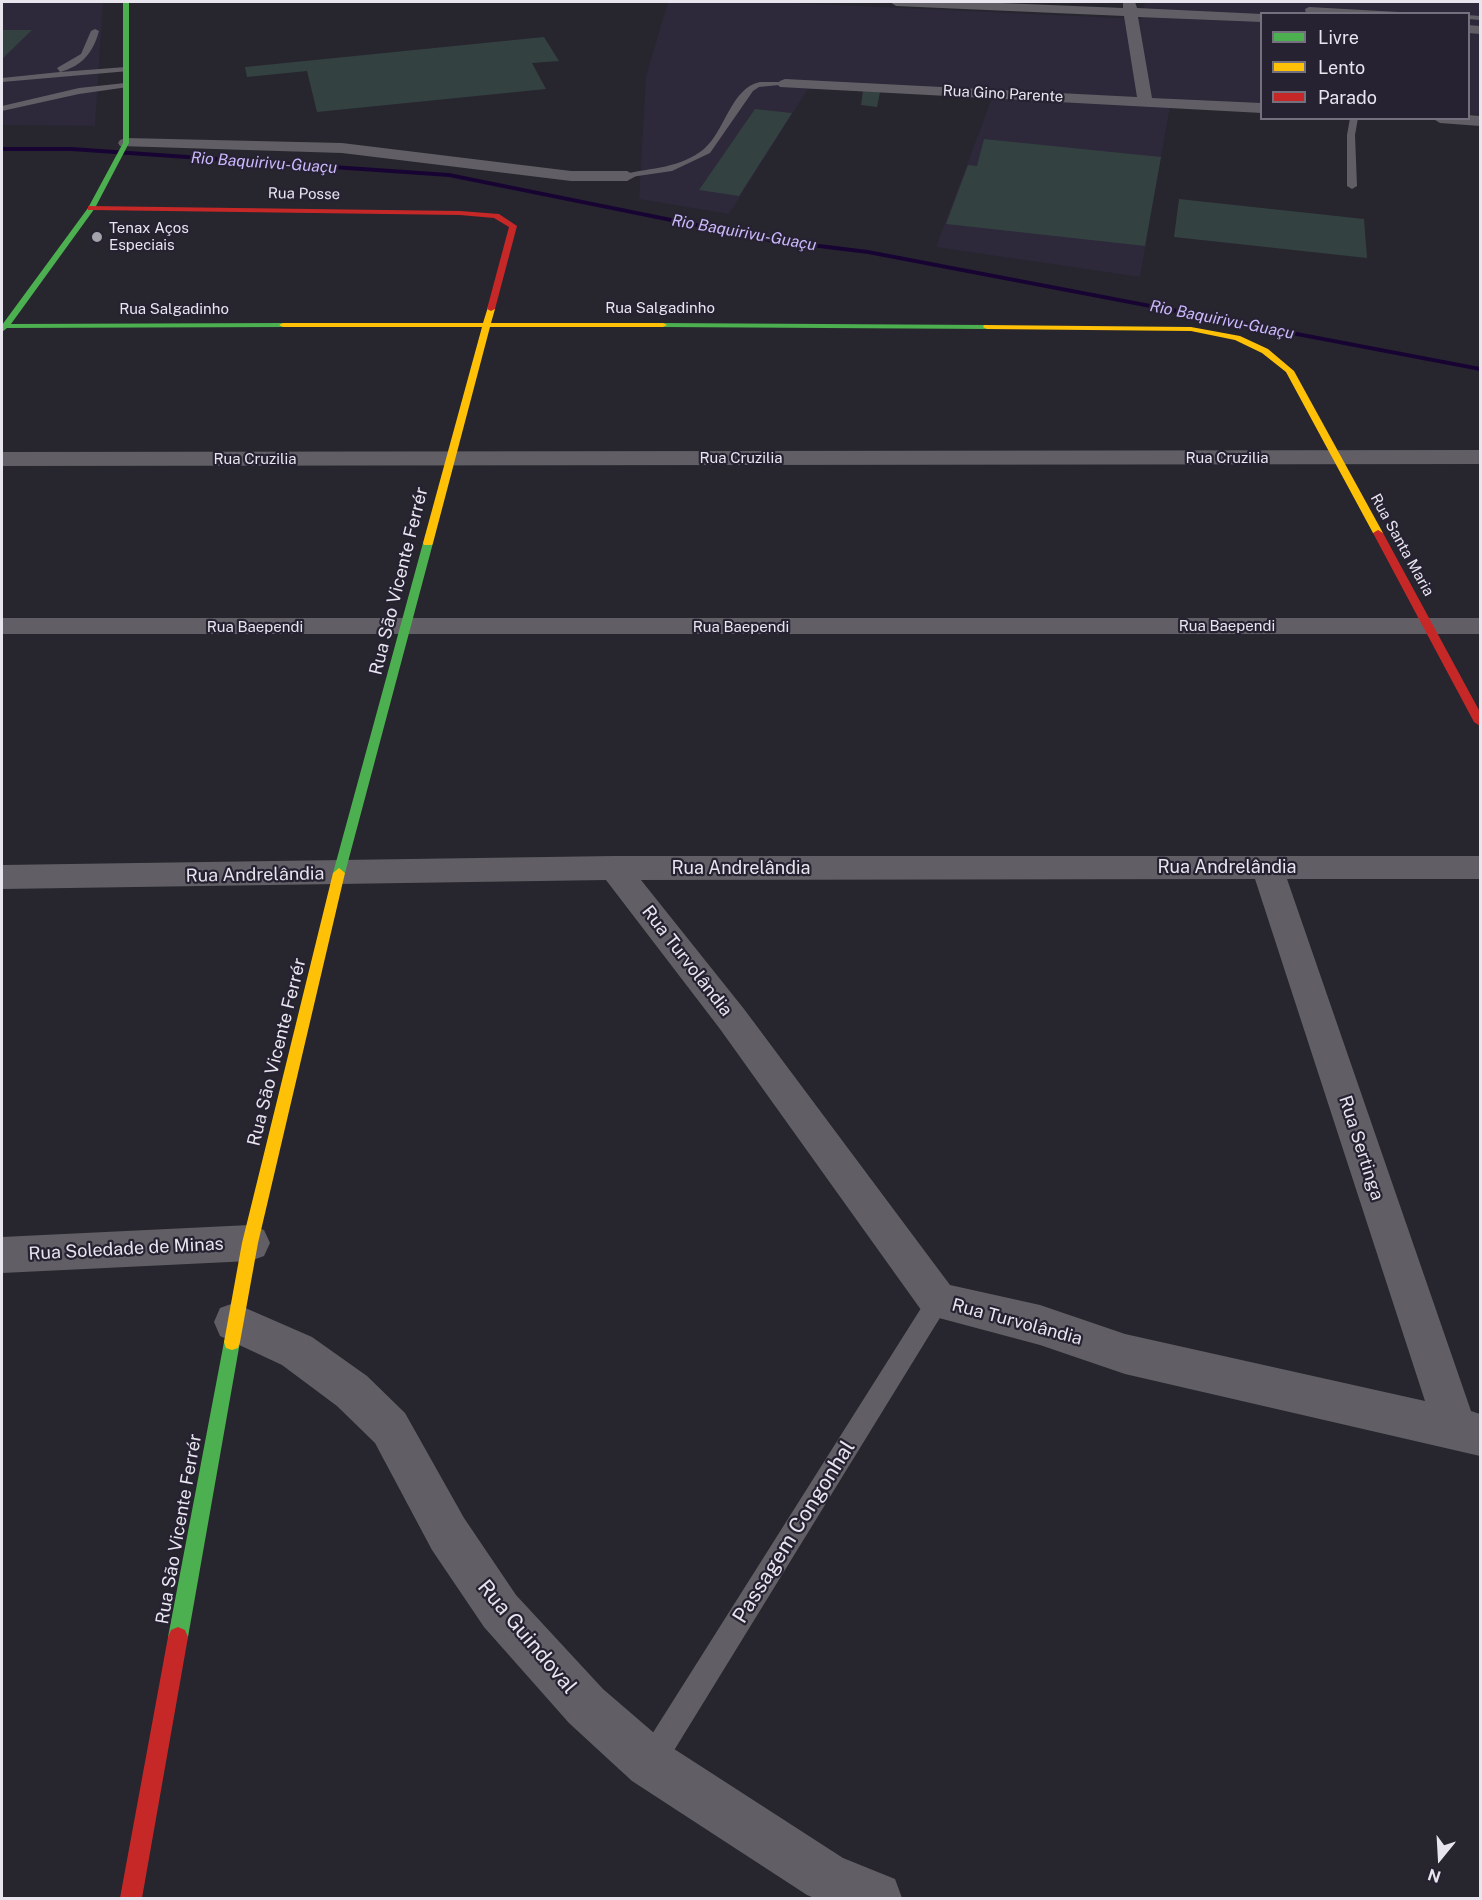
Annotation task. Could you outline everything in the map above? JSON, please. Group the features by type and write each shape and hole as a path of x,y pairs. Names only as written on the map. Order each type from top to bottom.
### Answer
{"street":[{"path":"3,328 91,208 125,144 126,2"},
{"path":"896,2 1130,7 1260,18"},
{"path":"1130,7 1145,101"},
{"name":"Rua Gino Parente","path":"785,84 1260,108"},
{"path":"125,144 342,148 571,176 627,176"},
{"name":"Rua Posse","path":"91,208 460,213 499,217 513,226"},
{"name":"Rua São Vicente Ferrér","path":"130,1899 250,1243 339,874 513,226"},
{"name":"Rua Salgadinho","path":"3,328 486,324 1202,330 1224,333 1264,348 1290,371 1295,383"},
{"name":"Rua Santa Maria","path":"1295,383 1480,722"},
{"name":"Rua Cruzilia","path":"2,459 1480,457"},
{"name":"Rua Baependi","path":"2,626 1480,626"},
{"name":"Rua Sertinga","path":"1268,867 1468,1432"},
{"name":"Rua Andrelândia","path":"2,878 614,868 1480,867"},
{"name":"Rua Turvolândia","path":"614,868 732,1019 938,1301 1040,1325 1125,1354 1468,1432"},
{"name":"Rua Soledade de Minas","path":"2,1255 250,1243"},
{"name":"Rua Guindoval","path":"234,1323 297,1351 352,1391 390,1428 448,1534 500,1611 586,1706 650,1764 825,1877 876,1899"}],"lane":[{"path":"1310,12 1309,9 1363,12"},
{"path":"44,75 81,61 91,47 95,31"},
{"path":"2,80 126,69"},
{"name":"Rua Gino Parente","path":"627,176 680,167 707,151 723,135 746,92 757,86 785,84"},
{"path":"2,109 79,91 126,85"},
{"path":"1352,186 1351,135 1354,120"},
{"name":"Passagem Congonhal","path":"650,1764 938,1301"}],"shaded area":[{"path":"2,2 103,2 95,126 2,125"},
{"path":"668,2 772,2 1141,19 1145,2 1480,2 1480,115 1470,114 1470,12 1260,12 1260,103 939,88 885,92 808,89 729,214 639,199 646,76"},
{"path":"992,98 1170,106 1140,277 936,247"}],"building":[{"path":"2,30 32,30 2,59"},
{"path":"544,37 559,61 532,63 546,89 317,112 307,71 247,77 245,67"},
{"path":"863,91 880,92 877,107 861,105"},
{"path":"755,109 792,113 739,196 699,190"},
{"path":"984,139 1161,157 1145,246 946,224 968,165 977,166"},
{"path":"1179,199 1364,219 1367,258 1174,237"}],"waterway":[{"name":"Rio Baquirivu-Guaçu","path":"2,149 71,149 449,175 770,240 868,252 1480,369"}],"traffic: fast":[{"path":"2,330 91,208 126,143 126,2"},
{"path":"5,326 283,325"},
{"path":"663,325 987,327"},
{"path":"339,873 428,543"},
{"path":"178,1637 232,1342"}],"traffic: slow":[{"path":"428,543 491,309"},
{"path":"283,325 663,325"},
{"path":"987,327 1191,329 1237,338 1265,351 1290,371 1378,533"},
{"path":"232,1342 250,1243 339,873"}],"traffic: jam":[{"path":"91,208 460,213 496,216 513,226 491,309"},
{"path":"1378,533 1480,722"},
{"path":"131,1898 178,1637"}],"place":[{"name":"Tenax Aços Especiais","path":"97,237"}]}
